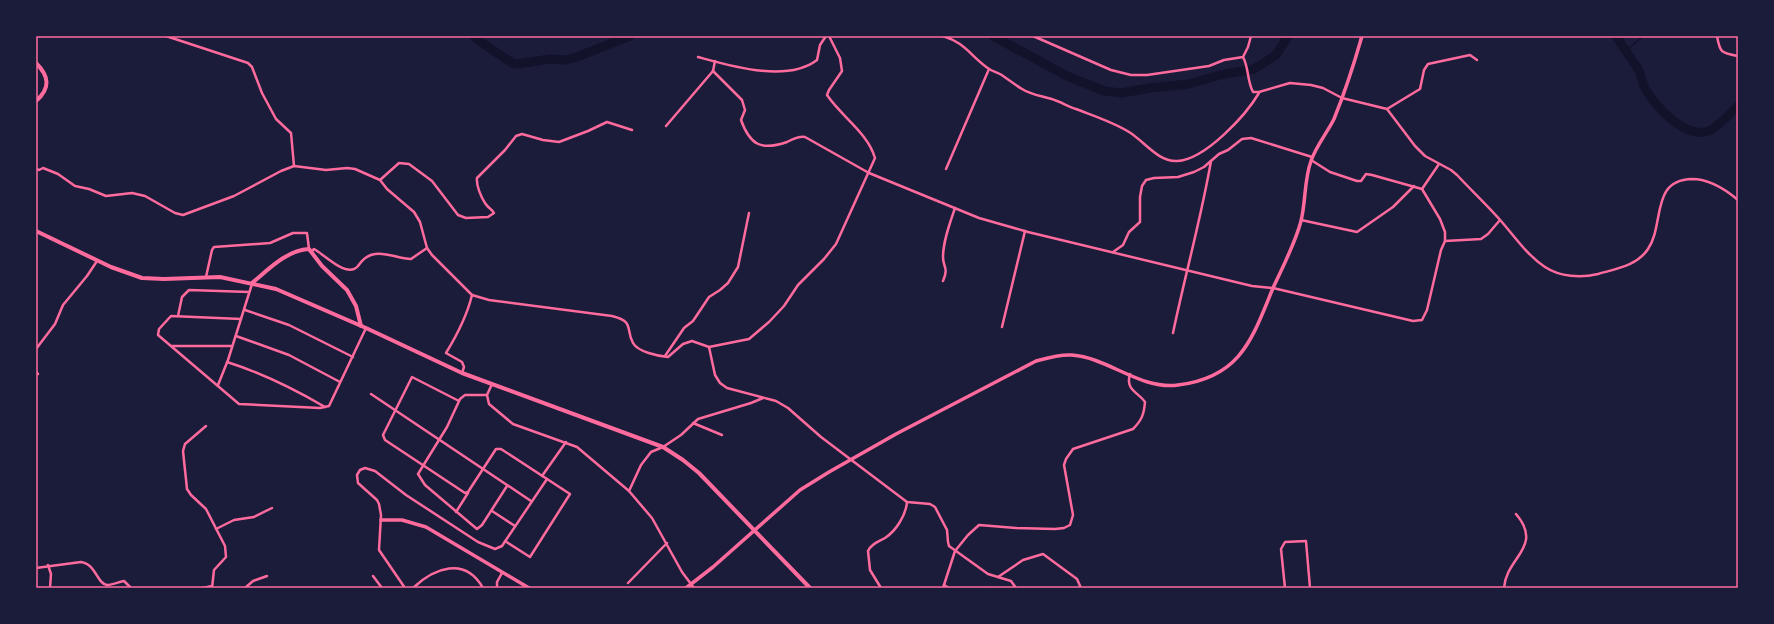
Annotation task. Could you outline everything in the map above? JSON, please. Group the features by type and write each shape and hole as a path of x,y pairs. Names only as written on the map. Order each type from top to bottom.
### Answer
{"main road":[{"path":"36,63 44,72 47,80 42,94 36,101"},
{"path":"36,231 97,261 122,272 142,278 164,279 206,276 220,277 276,289 366,328 462,373 663,447 692,466 810,588"},
{"path":"252,283 289,255 300,250 311,250 322,266 347,290 356,306 361,326"}],"street":[{"path":"166,36 248,63 252,67 262,93 276,119 291,133 294,166"},
{"path":"36,169 39,170 43,168 58,174 75,186 89,189 106,196 132,193 145,196 183,215 234,196 281,171 294,166 326,170 347,168 355,169 380,180 386,189 414,212 420,222 427,248 432,255 472,295 489,300 621,318 628,324 633,343 638,348 665,356 672,355 684,344 692,341 709,347 749,339 774,317 798,285 824,260 836,244 875,158 874,152 827,95 842,71 840,58 827,36 821,42 817,60 795,70 768,72 698,57"},
{"path":"943,36 958,42 989,69 1032,94 1056,100 1108,121 1128,132 1159,156 1176,162 1194,156 1216,142 1245,112 1259,92"},
{"path":"1032,36 1111,70 1131,74 1146,75 1209,66 1224,60 1243,57"},
{"path":"1243,57 1251,36"},
{"path":"686,588 692,586 800,490 852,459 1036,361 1072,355 1102,363 1153,384 1176,385 1193,382 1219,372 1230,365 1245,350 1260,322 1273,288 1295,239 1301,220 1307,173 1312,159 1333,120 1342,98 1362,36"},
{"path":"1717,36 1720,50 1723,53 1738,56"},
{"path":"1387,109 1420,89 1424,70 1428,64 1470,55 1477,60"},
{"path":"1243,57 1246,62 1250,87 1253,92 1259,92 1290,83 1323,88 1342,98 1387,109 1415,146 1425,156 1451,170 1457,175 1500,220 1531,256 1546,268 1565,275 1584,277 1629,265 1642,257 1649,248 1656,230 1660,203 1664,194 1670,186 1682,180 1694,179 1713,183 1738,200"},
{"path":"666,126 713,71 715,61"},
{"path":"946,169 989,69"},
{"path":"713,71 742,100 745,110 741,120 748,135 754,142 765,146 805,137 869,173 979,218 1113,253 1252,286 1273,288 1413,321 1422,320 1427,310 1441,250 1445,241 1445,232 1440,219 1422,189 1366,174 1361,181 1357,182 1330,172 1312,159 1252,138 1242,139 1228,150 1219,154 1204,167 1188,174 1178,177 1154,178 1146,180 1142,186 1140,197 1140,222 1130,232 1123,246 1113,253"},
{"path":"380,180 399,163 409,164 432,181 458,215 466,218 488,217 494,213 482,197 477,178 505,150 516,136 522,134 544,140 559,142 588,132 607,122 632,130"},
{"path":"1173,333 1186,270 1204,202 1211,160"},
{"path":"1422,189 1439,164"},
{"path":"1301,220 1357,232 1393,207 1414,186"},
{"path":"943,280 947,272 943,258 944,249 955,208"},
{"path":"665,356 684,328 693,321 709,297 728,283 738,267 749,213"},
{"path":"1445,241 1481,239 1488,234 1500,220"},
{"path":"1002,327 1025,231"},
{"path":"206,276 214,246 270,243 293,233 307,233 311,250 314,249 349,271 354,270 366,257 374,254 394,255 411,259 427,248"},
{"path":"36,349 55,324 63,305 87,276 97,261"},
{"path":"218,385 245,310 252,283"},
{"path":"178,316 182,297 189,290 249,292"},
{"path":"462,373 464,367 462,362 446,353 457,335 472,295"},
{"path":"245,310 289,325 354,357"},
{"path":"241,319 172,316 159,329 158,335 239,404 320,408 329,406 354,357 366,328"},
{"path":"236,336 289,355 340,382"},
{"path":"171,346 232,346"},
{"path":"709,347 715,375 720,383 727,388 776,401 788,408 821,437 907,502 930,504 935,507 948,530 948,542 955,551 988,574 1011,581 1016,588"},
{"path":"227,362 293,389 326,407"},
{"path":"949,588 943,587 955,551 968,535 979,525 998,528 1055,529 1064,528 1070,525 1073,515 1064,465 1066,459 1073,449 1133,428 1140,422 1144,414 1145,402 1131,390 1129,384 1130,374"},
{"path":"459,401 412,377 383,435 385,440 422,465 465,493 468,492"},
{"path":"492,384 488,395 490,404 513,424 522,429 566,442 577,447 629,491 644,506 682,572 692,586"},
{"path":"371,394 531,501"},
{"path":"488,395 465,395 459,401 447,427 422,465 418,476 456,512 477,529 480,528 492,511 507,486"},
{"path":"629,491 641,465 647,456 655,449 663,447 681,435 698,419 763,398"},
{"path":"693,424 722,435"},
{"path":"204,588 212,587 214,570 226,557 225,546 206,509 186,489 183,451 185,444 206,426"},
{"path":"542,476 566,442"},
{"path":"456,512 496,449 501,449 571,495 532,555 527,556 505,541"},
{"path":"405,588 379,550 381,512 378,502 358,483 357,475 362,469 369,468 375,471 406,495 478,542 495,549 502,546 547,479"},
{"path":"881,588 870,570 868,551 872,545 884,539 895,528 905,510 907,502"},
{"path":"216,529 234,520 254,517 272,508"},
{"path":"492,511 515,526"},
{"path":"1504,588 1504,582 1524,546 1527,537 1523,522 1516,514"},
{"path":"381,520 402,520 426,527 529,588"},
{"path":"1285,588 1281,549 1282,546 1285,542 1306,541 1310,588"},
{"path":"628,583 666,543"},
{"path":"998,577 1023,560 1043,554 1077,580 1081,588"},
{"path":"36,568 48,565 81,562 87,563 92,567 103,583 103,588"},
{"path":"48,565 51,574 50,588"},
{"path":"413,588 433,572 448,568 467,572 472,575 483,588"},
{"path":"497,588 497,582 503,572"},
{"path":"245,588 252,581 267,576"},
{"path":"373,576 382,588"},
{"path":"103,583 108,585 124,581 131,588"}],"waterway":[{"path":"474,36 512,63 517,64 550,59 566,60 630,36"},
{"path":"993,36 1067,76 1104,91 1121,93 1189,84 1220,75 1254,69 1276,55 1288,36"},
{"path":"1616,36 1638,69 1648,94 1672,120 1682,126 1692,131 1702,132 1711,130 1738,106"},
{"path":"1626,51 1643,36"}]}
